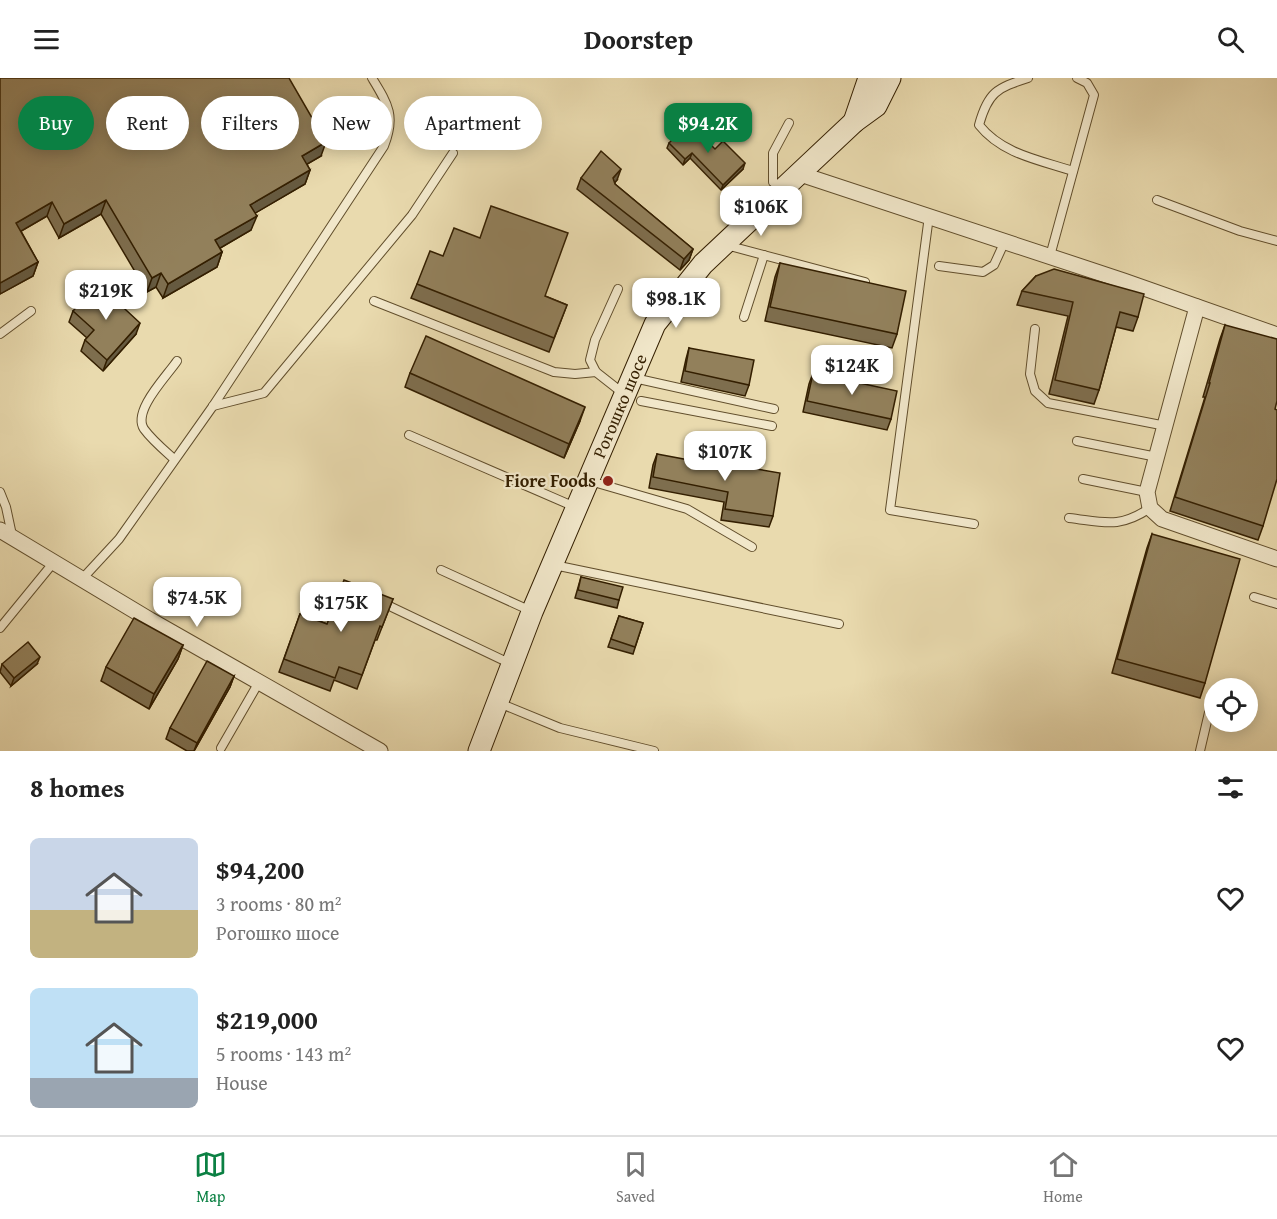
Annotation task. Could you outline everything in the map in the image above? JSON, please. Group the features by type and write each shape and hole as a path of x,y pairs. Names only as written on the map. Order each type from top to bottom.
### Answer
{"main road":[{"name":"Рогошко шосе","path":"854,122 868,78"},
{"name":"Рогошко шосе","path":"478,751 532,612 588,480 633,391 655,324 700,261 724,244 854,122 876,106 890,78"}],"street":[{"path":"800,174 1050,256 1277,335"},
{"path":"1197,307 1147,492 1150,508 1162,519 1277,559"},
{"path":"6,533 150,620 381,751"}],"lane":[{"path":"82,579 119,539 213,406 384,146 390,132 391,118 387,103 372,78"},
{"path":"1028,78 1003,86 985,103 979,124 989,137 1010,151 1073,171"},
{"path":"1050,256 1094,95 1088,83 1077,78"},
{"path":"773,182 773,153 789,123"},
{"path":"213,406 264,393 412,215 453,153"},
{"path":"1156,200 1240,231 1277,241"},
{"path":"929,216 890,510 974,524"},
{"path":"939,266 983,272 994,265 1005,241"},
{"path":"724,244 869,283"},
{"path":"744,317 764,255"},
{"path":"596,372 590,360 594,340 618,289"},
{"path":"374,302 554,372 575,374 596,372 633,391 772,426"},
{"path":"0,334 31,311"},
{"path":"1035,329 1030,374 1035,391 1048,403 1166,426"},
{"path":"174,459 143,428 141,417 143,408 177,362"},
{"path":"633,391 774,409"},
{"path":"409,435 577,508"},
{"path":"1077,441 1157,456"},
{"path":"1083,479 1147,492"},
{"path":"588,480 687,509 752,547"},
{"path":"0,492 6,507 6,533"},
{"path":"1069,518 1117,523 1135,518 1150,508"},
{"path":"0,628 54,562"},
{"path":"552,565 839,624"},
{"path":"441,570 532,612"},
{"path":"1254,597 1277,604"},
{"path":"373,598 513,665"},
{"path":"221,748 260,682"},
{"path":"498,702 560,728 654,751"},
{"path":"1200,751 1204,732"}],"building":[{"path":"0,78 289,78 311,116 312,150 302,156 310,170 250,205 257,216 215,240 222,252 168,284 161,273 152,278 106,200 64,224 52,202 16,223 38,262 0,283"},
{"path":"689,123 715,149 723,141 745,163 723,185 692,153 685,159 669,143"},
{"path":"601,151 621,169 613,178 615,184 693,249 684,259 581,178"},
{"path":"491,206 568,233 545,296 567,305 554,338 417,284 430,251 443,256 454,228 480,238"},
{"path":"780,263 906,291 897,334 770,307"},
{"path":"1054,269 1144,294 1138,317 1120,312 1099,390 1055,380 1073,302 1022,291 1036,276"},
{"path":"98,284 140,323 107,360 85,340 94,330 73,311"},
{"path":"1225,325 1277,339 1275,409 1277,410 1277,479 1263,526 1175,497"},
{"path":"426,336 585,407 569,444 410,373"},
{"path":"689,348 754,360 749,385 685,371"},
{"path":"813,373 897,391 891,419 807,401"},
{"path":"657,454 732,468 732,465 780,473 773,516 725,509 728,492 653,477"},
{"path":"1152,534 1240,559 1204,683 1117,659"},
{"path":"581,577 623,587 619,600 578,590"},
{"path":"344,580 393,599 382,627 380,626 362,675 339,667 335,678 284,659 300,614 327,624"},
{"path":"619,616 643,623 635,647 611,639"},
{"path":"134,618 183,645 154,694 106,667"},
{"path":"28,642 40,657 14,678 2,664"},
{"path":"207,661 234,676 197,743 170,728"}],"place":[{"name":"Fiore Foods","path":"608,481"}]}
